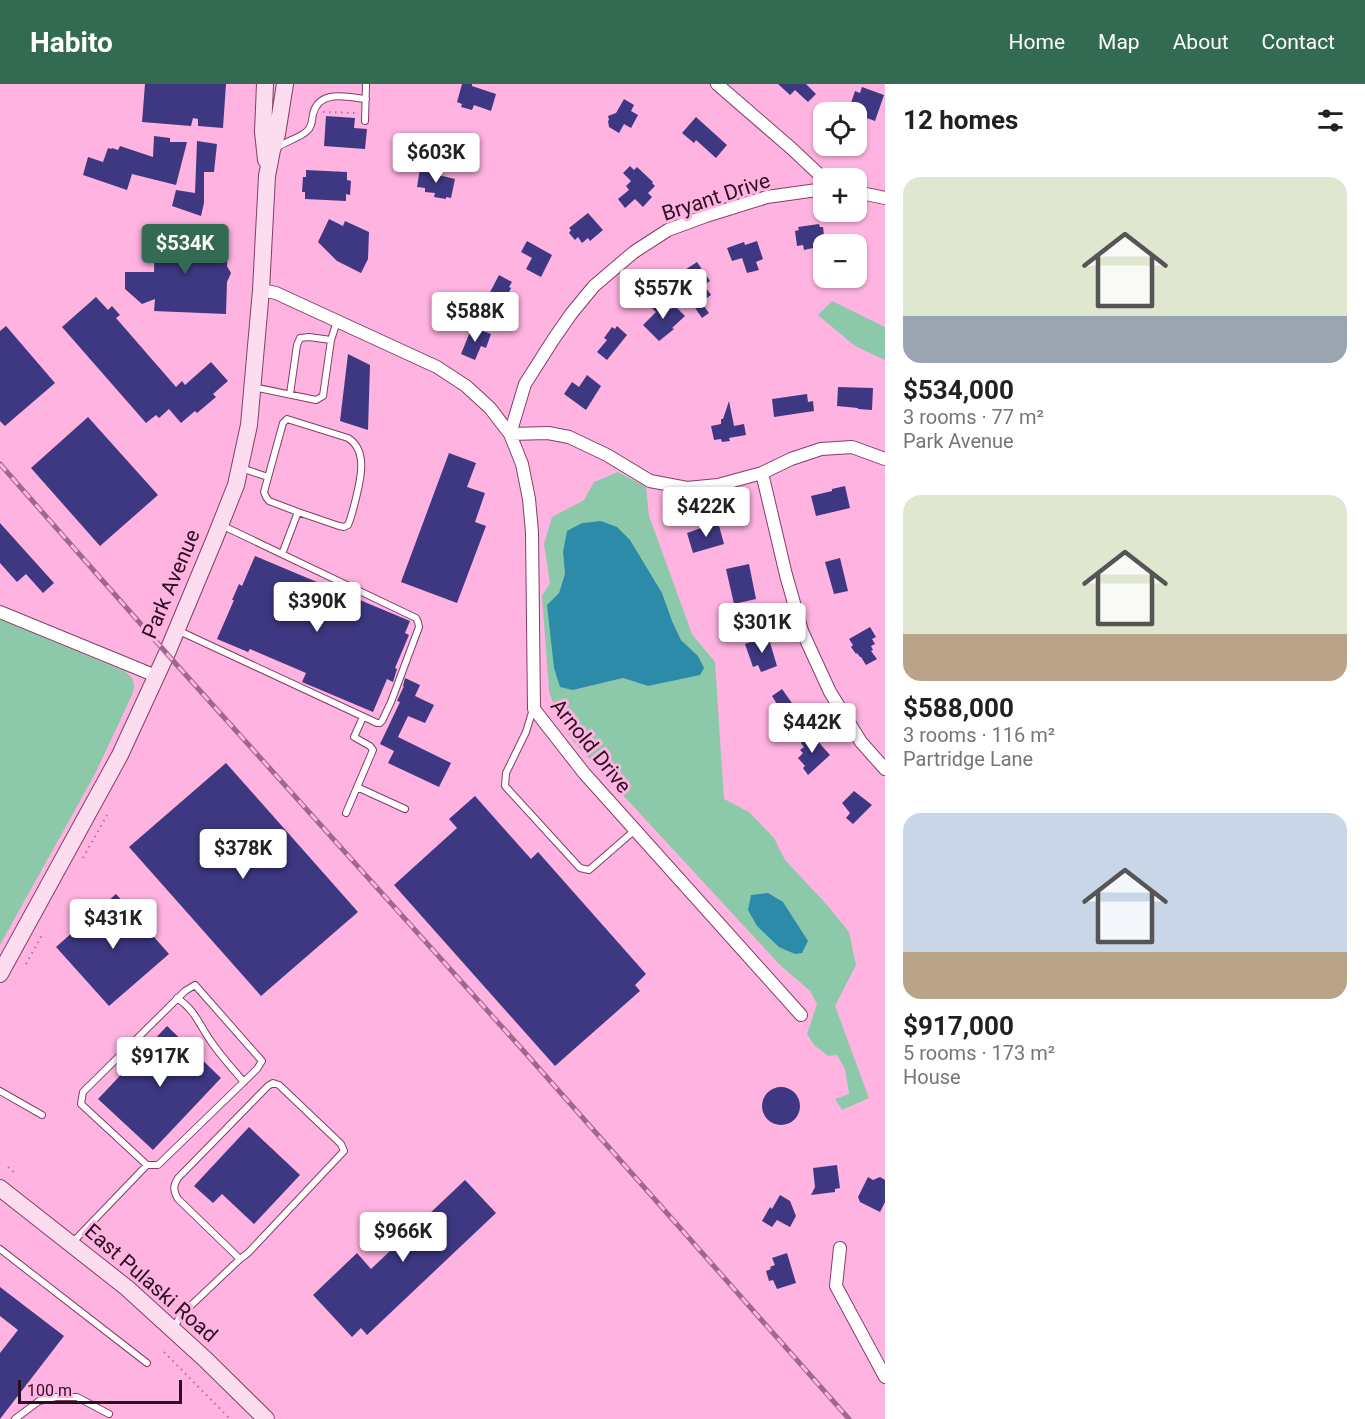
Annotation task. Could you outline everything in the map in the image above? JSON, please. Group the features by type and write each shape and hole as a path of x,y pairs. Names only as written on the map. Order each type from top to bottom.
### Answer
{"main road":[{"name":"Park Avenue","path":"265,84 263,132 267,176"},
{"path":"272,150 271,123 275,84"},
{"name":"Park Avenue","path":"0,974 120,755 177,629 236,485 249,425 253,386 267,176 278,134 285,84"},
{"name":"East Pulaski Road","path":"0,1188 127,1288 266,1419"}],"street":[{"path":"717,84 813,169"},
{"name":"Bryant Drive","path":"510,434 525,384 553,340 594,286 634,252 668,230 706,216 767,197 813,191"},
{"path":"867,194 885,198"},
{"name":"Arnold Drive","path":"261,290 276,293 437,367 466,386 490,408 510,434 522,464 529,499 532,532 534,709 584,773 801,1015"},
{"path":"510,434 548,433 570,437 607,455 650,482 687,488 718,485 762,473 791,459 820,449 852,447 885,459"},
{"path":"762,473 802,631 830,692 861,742 885,769"},
{"path":"0,612 156,676"},
{"path":"840,1248 836,1286 885,1377"}],"lane":[{"path":"365,121 366,84"},
{"path":"272,150 310,129 319,101 327,97 340,96 366,99"},
{"path":"253,386 316,400 323,396 331,340 337,320"},
{"path":"290,394 300,338 331,340"},
{"path":"287,419 348,438 358,448 360,458 362,476 348,525 339,526 298,512 269,501 264,492 283,423 287,419"},
{"path":"240,467 268,477"},
{"path":"282,554 298,512"},
{"path":"177,629 378,723 382,721 391,702 419,627 416,618 220,525"},
{"path":"534,709 526,732 506,773 505,786 580,868 589,870 635,830"},
{"path":"346,813 373,750 354,737 363,717"},
{"path":"357,787 405,809"},
{"path":"195,985 262,1061 244,1082 158,1165 147,1165 81,1104 83,1092 177,998 195,985"},
{"path":"177,998 195,1014 210,1040 244,1082"},
{"path":"172,1328 183,1313 248,1253 344,1151 341,1144 279,1085 273,1083 178,1178 174,1185 174,1192 178,1199 240,1259"},
{"path":"0,1091 42,1115"},
{"path":"72,1244 147,1165"},
{"path":"0,1249 147,1363"},
{"path":"15,1419 39,1401 56,1397 77,1397 109,1414"}],"path":[{"path":"322,117 323,111 355,113"},
{"path":"83,858 107,815"},
{"path":"26,964 42,935"},
{"path":"8,1167 17,1175"},
{"path":"164,1352 230,1419"}],"green space":[{"path":"832,301 885,327 885,360 855,346 818,315"},
{"path":"618,472 646,487 649,516 692,634 715,662 724,799 749,812 774,838 785,860 849,932 856,965 835,1006 869,1098 842,1110 835,1099 849,1094 845,1069 837,1055 828,1056 814,1045 807,1034 817,1004 810,991 779,964 572,740 558,718 549,691 542,596 550,583 544,544 552,517 584,500 594,482","holes":["601,521 617,527 681,640 698,656 666,682 648,686 623,678 573,690 547,606 559,593 565,574 563,552 582,523"]},
{"path":"0,619 124,671 132,679 134,687 95,774 0,945"}],"water":[{"path":"601,521 617,527 630,540 662,593 681,640 698,656 704,668 700,675 648,686 623,678 573,690 560,687 554,668 547,605 559,593 565,574 563,552 567,531 582,523"},
{"path":"768,893 783,902 808,941 802,953 795,954 779,947 757,926 748,910 751,895"}],"building":[{"path":"145,84 226,84 223,128 198,126 198,119 193,118 191,126 142,122"},
{"path":"462,84 472,84 472,86 496,94 491,111 474,105 472,110 461,107 462,104 457,102"},
{"path":"778,84 806,84 816,94 808,102 795,90 790,95"},
{"path":"862,87 884,95 875,121 867,118 867,102 851,102 855,91 860,93"},
{"path":"624,99 634,105 631,111 638,115 631,128 624,124 619,133 609,127 608,116 616,113"},
{"path":"326,116 355,118 354,128 367,129 365,149 324,146"},
{"path":"696,117 727,145 716,158 696,140 694,143 682,133"},
{"path":"154,136 170,138 170,142 187,142 176,185 132,174 127,190 83,175 88,157 103,162 108,148 118,150 120,146 153,157"},
{"path":"197,141 217,144 214,172 204,172 204,203 201,216 172,206 176,190 195,193"},
{"path":"630,166 634,170 637,167 655,186 648,193 652,197 643,207 635,199 625,208 618,199 629,190 626,186 631,181 623,173"},
{"path":"420,168 455,179 451,198 434,197 435,193 425,192 425,188 417,187"},
{"path":"306,170 347,172 347,180 351,181 350,195 346,194 346,201 305,199 305,192 302,192"},
{"path":"588,213 603,230 590,241 588,238 582,243 578,237 575,240 569,233 571,230 569,228"},
{"path":"329,219 343,226 345,221 369,232 368,259 361,273 337,261 318,242"},
{"path":"819,224 823,227 824,234 813,234 813,248 804,250 803,245 797,246 795,231 799,230 798,227"},
{"path":"155,234 228,235 227,266 231,273 227,282 226,314 154,311 155,299 142,304 125,289 125,272 154,272"},
{"path":"527,241 552,255 541,277 526,269 532,258 521,252"},
{"path":"757,241 763,259 756,262 759,270 747,273 742,258 732,261 727,248 744,242 745,245"},
{"path":"697,262 710,281 704,285 711,295 701,302 709,313 702,318 674,277"},
{"path":"499,275 512,282 506,298 509,299 505,306 507,307 502,316 488,309 494,299 488,296"},
{"path":"96,297 108,310 112,306 120,315 116,318 176,387 182,381 185,385 211,362 228,381 213,394 216,397 181,423 169,409 159,418 156,415 146,423 62,327"},
{"path":"660,298 671,309 675,306 685,316 659,341 643,325 656,312 651,307"},
{"path":"6,326 55,383 5,426 0,421 0,331"},
{"path":"617,326 627,335 607,360 597,352 607,340 604,338 612,327 615,329"},
{"path":"472,327 491,334 486,348 481,346 475,360 461,354"},
{"path":"348,354 370,365 368,430 340,421"},
{"path":"587,375 601,386 586,410 564,394 572,382 579,387"},
{"path":"838,387 873,388 872,410 837,406"},
{"path":"807,394 808,402 813,401 814,411 774,417 772,399"},
{"path":"729,401 734,426 744,424 746,435 729,438 730,441 714,440 711,426 721,424"},
{"path":"88,417 158,495 100,546 31,468"},
{"path":"449,453 476,463 467,487 485,493 475,522 486,526 457,603 401,582"},
{"path":"845,486 850,508 816,516 811,496"},
{"path":"718,522 724,544 693,553 687,533"},
{"path":"0,523 54,583 43,593 26,574 17,582 0,563"},
{"path":"255,556 410,621 405,633 409,635 395,668 397,669 393,682 387,679 373,712 302,682 306,673 250,649 248,652 217,639 239,584 242,586"},
{"path":"840,558 848,591 834,594 825,562"},
{"path":"749,564 756,599 734,604 726,569"},
{"path":"870,627 876,637 872,639 875,644 871,646 873,650 871,651 877,659 866,665 851,647 853,645 849,639"},
{"path":"768,636 777,666 761,672 758,665 753,667 745,644"},
{"path":"405,678 420,685 415,696 434,705 425,723 408,716 398,737 451,763 439,787 388,763 394,751 380,744 400,702 397,701"},
{"path":"782,689 801,716 789,725 775,705 777,704 772,696"},
{"path":"810,735 830,755 808,775 803,768 805,766 798,758 803,753 800,750 804,747 801,743"},
{"path":"226,763 358,912 261,996 129,847"},
{"path":"854,791 872,805 853,824 846,818 850,813 842,803"},
{"path":"475,796 531,859 538,852 646,974 635,985 640,991 555,1066 394,885 457,828 449,819"},
{"path":"116,894 169,954 109,1006 56,947"},
{"path":"167,1026 221,1078 153,1150 98,1099"},
{"path":"781,1087 794,1093 800,1106 794,1119 781,1125 768,1119 762,1106 768,1093"},
{"path":"249,1127 300,1175 254,1224 222,1194 213,1203 194,1186"},
{"path":"837,1165 840,1188 835,1189 835,1192 811,1195 815,1187 813,1168"},
{"path":"868,1177 873,1180 880,1177 885,1180 885,1202 880,1212 860,1202 858,1197"},
{"path":"465,1180 496,1213 367,1335 361,1328 352,1337 313,1295 357,1253 371,1269"},
{"path":"780,1195 790,1201 796,1216 790,1227 777,1220 772,1227 762,1221"},
{"path":"787,1253 796,1283 777,1289 773,1280 769,1281 766,1271 775,1265 772,1258"},
{"path":"0,1287 64,1336 0,1419 0,1353 18,1330 0,1316"}],"railway":[{"path":"0,464 849,1419"}]}
